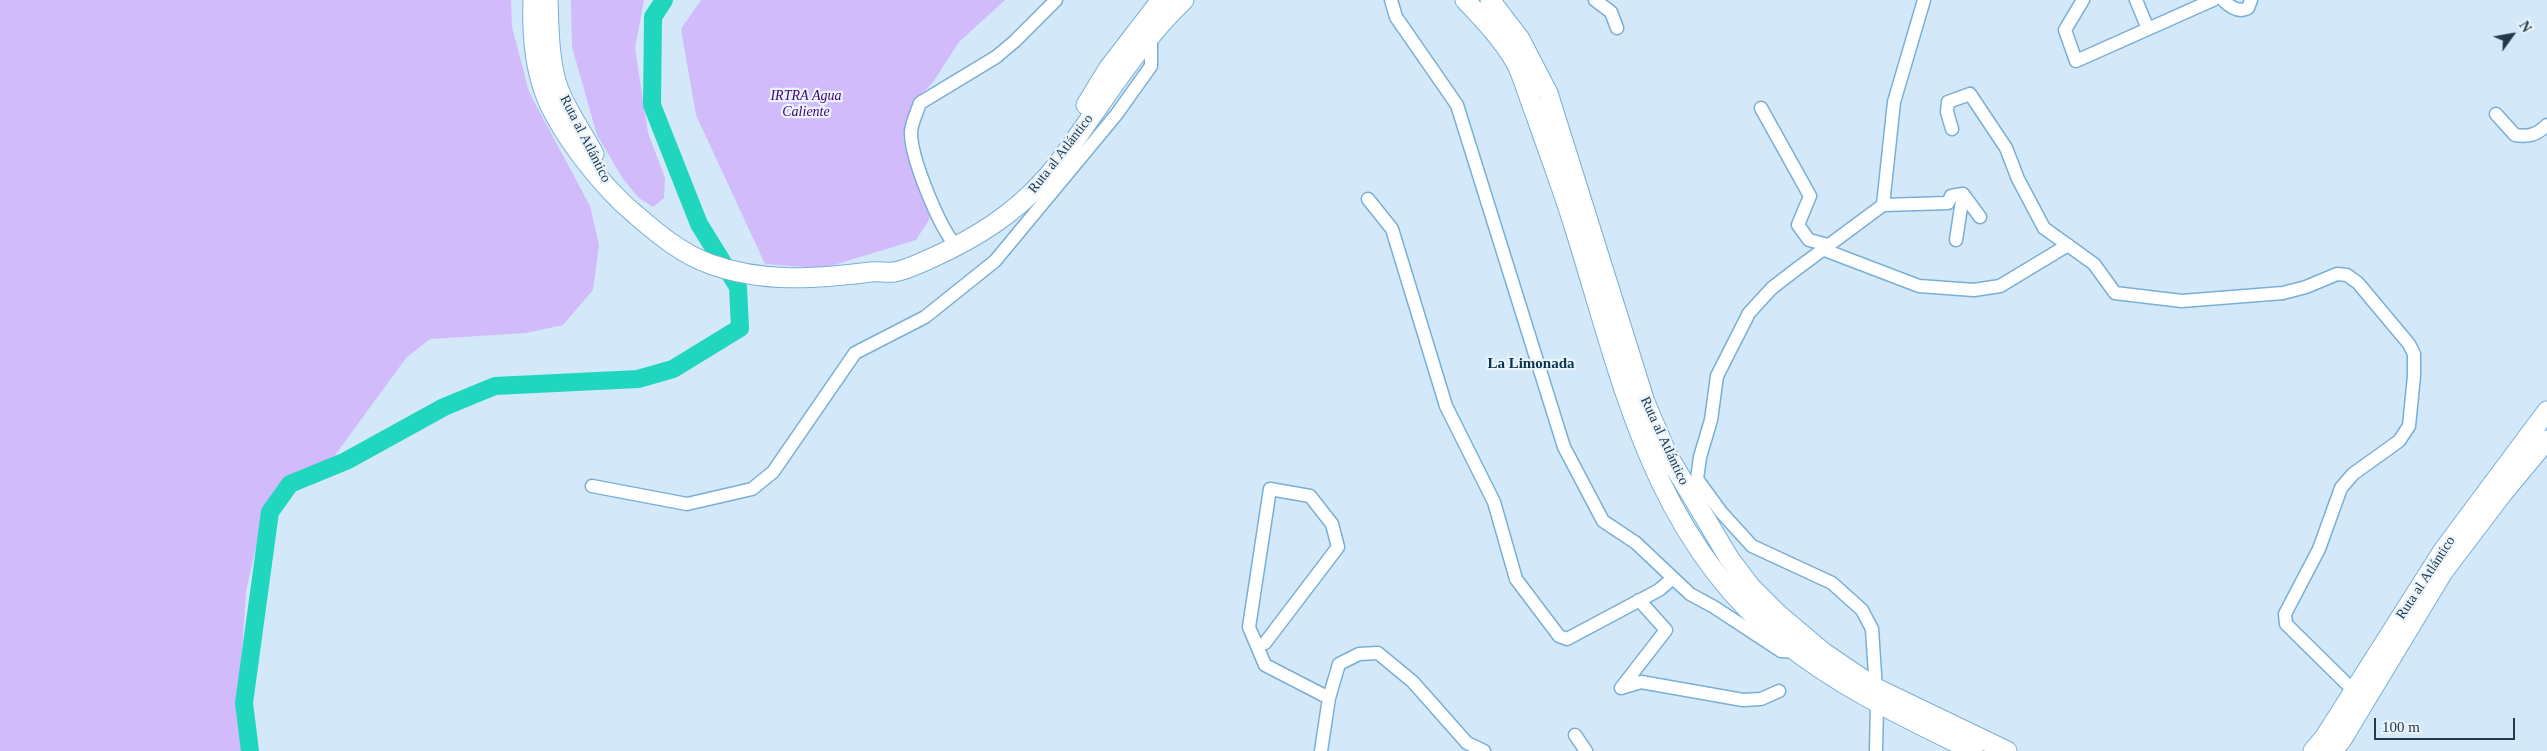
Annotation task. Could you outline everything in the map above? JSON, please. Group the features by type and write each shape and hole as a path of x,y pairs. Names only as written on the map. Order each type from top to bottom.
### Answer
{"highway":[{"name":"Ruta al Atlántico","path":"533,0 536,53 543,89 570,138 610,190 630,210 682,250 708,263 742,274 780,279 895,272 1014,210 1045,180 1150,39 1184,0"},
{"name":"Ruta al Atlántico","path":"548,0 549,35 556,81 567,108 598,158 610,190"},
{"name":"Ruta al Atlántico","path":"953,243 1012,201 1041,170 1108,69 1160,0"},
{"name":"Ruta al Atlántico","path":"1465,0 1497,34 1517,64 1565,198 1630,410 1669,503 1719,578 1757,618 1798,652 1974,751"},
{"name":"Ruta al Atlántico","path":"1490,0 1520,39 1548,93 1645,402 1668,456 1729,558 1751,587 1778,614 1877,696 2007,751"},
{"name":"Ruta al Atlántico","path":"2313,751 2354,691 2442,552 2547,411"},
{"name":"Ruta al Atlántico","path":"2332,751 2341,740 2444,572 2503,493 2547,440"}],"street":[{"path":"953,243 913,154 911,131 920,103 996,56 1015,42 1056,0"},
{"path":"1391,0 1396,17 1457,105 1564,447 1603,521 1636,543 1690,594 1781,651 1798,652"},
{"path":"1595,0 1611,12 1617,28"},
{"path":"1883,206 1894,102 1924,0"},
{"path":"2083,0 2064,30 2076,61 2213,0"},
{"path":"2136,0 2148,29"},
{"path":"2223,0 2236,9 2243,11 2248,8 2251,0"},
{"path":"592,486 687,504 752,489 773,472 855,353 925,317 995,261 1116,115 1151,66 1150,39"},
{"path":"1952,128 1947,112 1948,102 1970,94 2006,148 2018,179 2044,228 2094,264 2115,293 2182,301 2283,293 2306,287 2337,274 2347,276 2358,283 2410,344 2414,354 2414,376 2409,426 2400,441 2353,474 2341,488 2320,549 2285,614 2286,624 2354,691"},
{"path":"1761,108 1810,196 1798,224 1810,240 1825,247 1919,286 1974,290 2000,286 2068,245"},
{"path":"2496,114 2516,135 2528,137 2537,134 2547,125"},
{"path":"1876,751 1877,696 1872,629 1862,610 1832,583 1752,546 1721,512 1697,480 1700,457 1710,420 1717,376 1749,313 1772,288 1883,206 1948,203 1951,196 1963,194"},
{"path":"1963,194 1980,217"},
{"path":"1956,240 1963,194"},
{"path":"1368,199 1392,229 1446,406 1494,502 1516,579 1559,636 1567,639 1660,590 1673,578"},
{"path":"1266,643 1338,547 1332,524 1310,496 1270,489 1263,546 1249,627 1266,665 1329,698"},
{"path":"1639,600 1666,630 1621,688 1641,682 1743,700 1761,699 1779,691"},
{"path":"1321,751 1329,698 1339,664 1359,654 1378,653 1414,682 1467,743 1484,751"},
{"path":"1575,735 1586,751"}],"green space":[{"path":"0,0 511,0 512,27 529,92 590,206 599,245 593,290 563,325 526,333 430,339 406,358 330,462 302,480 272,510 257,542 246,592 238,712 243,751 0,751"},
{"path":"571,0 644,0 635,48 648,133 665,178 664,198 653,207 639,198 623,179 597,135 572,47"},
{"name":"IRTRA Agua Caliente","path":"701,0 1005,0 959,42 933,82 913,103 903,138 922,192 934,212 916,240 827,267 765,264 696,115 681,29"}],"waterway":[{"path":"250,751 244,703 270,512 290,484 346,461 444,407 495,386 638,379 673,369 740,328 738,287 699,224 652,105 653,17 664,0"}],"district":[{"name":"La Limonada","path":"1531,364"}]}
